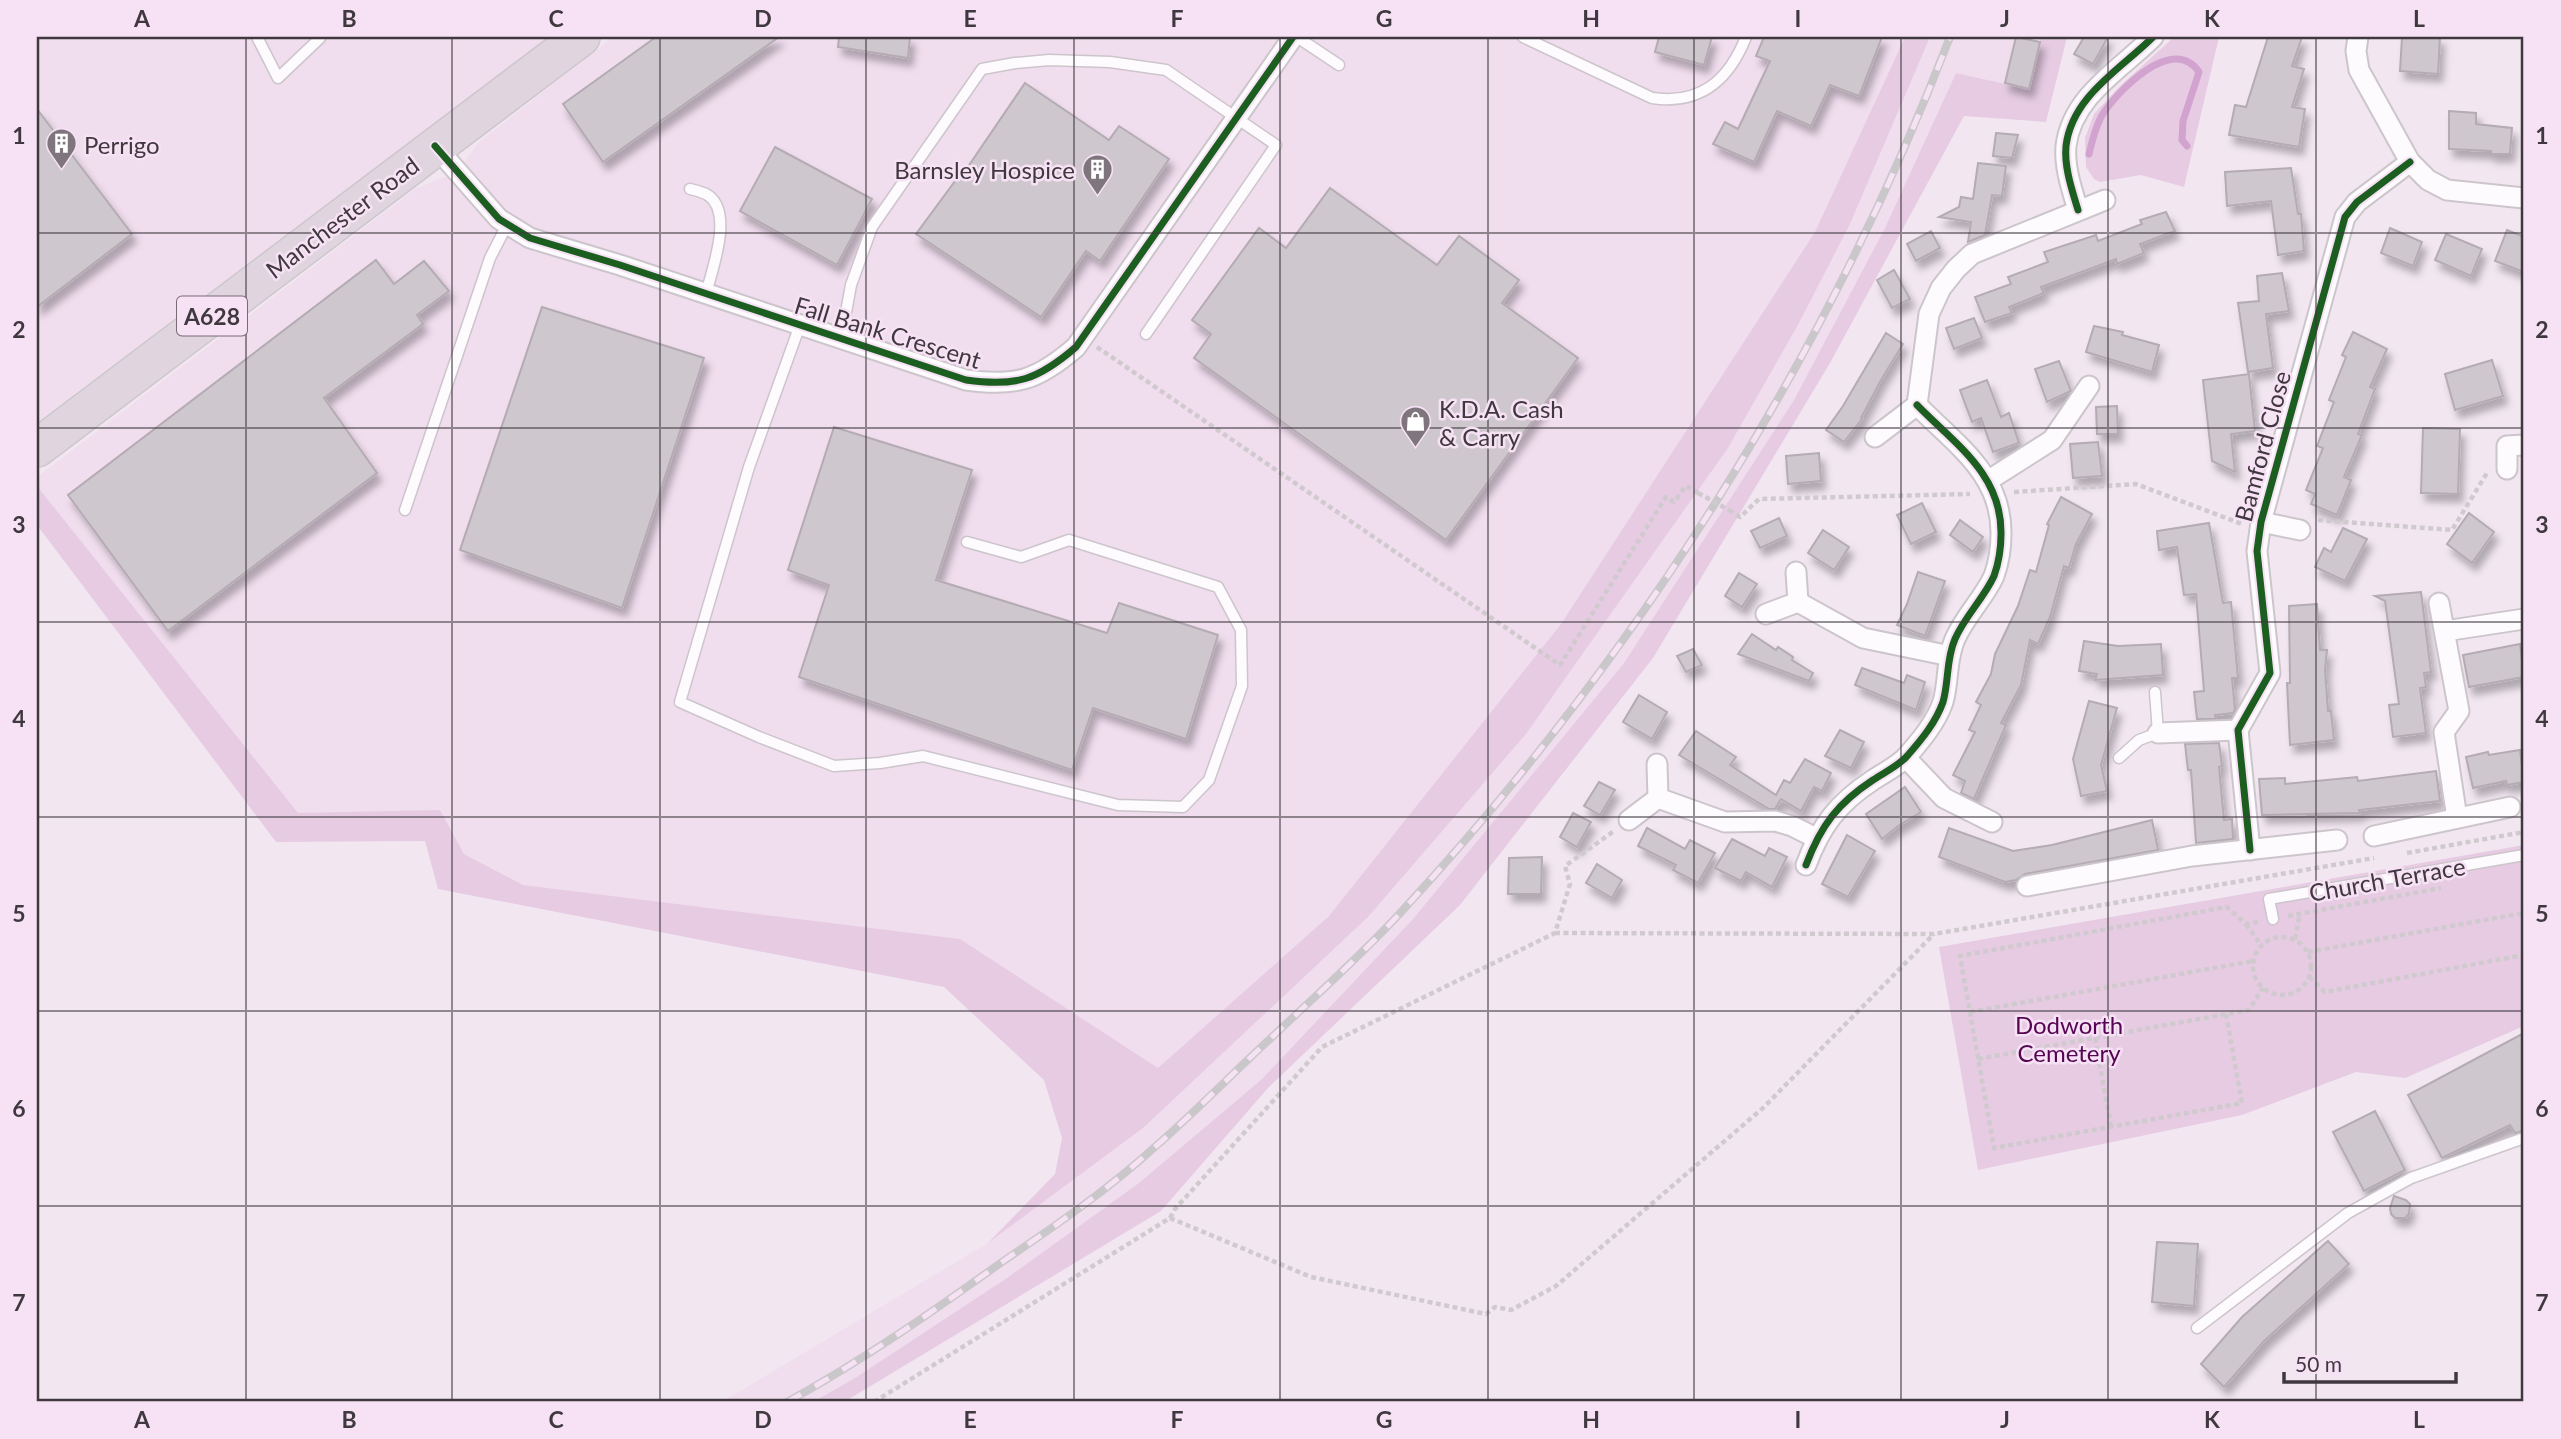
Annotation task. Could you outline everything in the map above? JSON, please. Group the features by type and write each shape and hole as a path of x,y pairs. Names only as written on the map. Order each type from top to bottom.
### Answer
{"highway":[{"name":"Manchester Road","path":"37,449 581,37"}],"street":[{"name":"Fall Bank Crescent","path":"435,146 499,219 530,238 966,380 997,384 1025,378 1056,364 1076,347 1295,37"},
{"path":"2078,210 2066,146 2073,123 2092,92 2153,37"},
{"path":"2358,37 2356,51 2359,69 2410,162 2428,180 2447,190 2524,198"},
{"name":"Bamford Close","path":"2238,730 2270,673 2257,551 2261,522 2345,217 2357,202 2410,162"},
{"path":"1806,865 1816,838 1841,803 1906,758 1933,723 1943,701 1950,656 1962,624 1993,577 2001,552 2001,524 1997,499 1989,480 1972,458 1917,405 1928,313 1941,288 1972,254 2105,200"},
{"path":"1989,480 2052,440 2089,386"},
{"path":"1875,437 1917,405"},
{"path":"2507,469 2507,446 2524,445"},
{"name":"Bamford Close","path":"2261,522 2301,530"},
{"path":"1796,572 1797,602"},
{"path":"1766,614 1797,602 1864,638 1950,656"},
{"path":"2440,603 2459,711 2444,732 2458,818"},
{"path":"2445,631 2524,619"},
{"path":"2158,733 2238,730 2250,850"},
{"path":"1906,758 1944,798 1992,822"},
{"path":"1657,764 1658,798"},
{"path":"1658,798 1725,822 1774,821 1792,825 1816,838"},
{"path":"1629,820 1658,798"},
{"path":"2374,835 2517,806"},
{"path":"2027,886 2192,856 2337,840"}],"lane":[{"path":"257,37 278,78 320,38"},
{"path":"1295,37 1339,65"},
{"path":"1523,37 1653,98 1670,101 1704,91 1719,82 1731,69 1746,37"},
{"path":"841,339 851,285 872,227 982,69 1049,60 1110,62 1166,70 1276,145 1146,334"},
{"path":"690,188 708,195 719,210 722,232 706,294"},
{"path":"405,510 490,258 507,225"},
{"path":"800,325 749,467 680,702 834,766 880,763 923,756 1118,805 1183,807 1209,780 1241,686 1241,630 1217,587 1069,540 1021,557 967,542"},
{"path":"2119,758 2139,740 2158,733 2155,692"},
{"name":"Church Terrace","path":"2273,919 2269,899 2524,855"},
{"path":"2197,1328 2348,1213 2411,1178 2524,1138"}],"path":[{"path":"1083,337 1560,665 1666,497 1674,502 1686,486 1729,510"},
{"path":"2301,530 2304,531 2308,519 2452,530 2490,469 2507,469"},
{"path":"874,1402 1170,1218 1175,1209 1322,1047 1555,933 1570,884 1565,866 1629,820"},
{"path":"2246,924 2445,887"},
{"path":"2226,1014 2242,1103 1994,1148 1960,956 2227,907 2246,924 2261,945"},
{"path":"2308,952 2524,913"},
{"path":"2295,939 2300,914"},
{"path":"1170,1218 1311,1277 1486,1314 1495,1307 1511,1310 1556,1286 1763,1108 1934,934"},
{"path":"2277,937 2295,939 2308,952 2311,969 2309,977 2297,990 2288,994 2280,995 2263,988 2253,971 2253,961 2261,945 2277,937"},
{"path":"2309,977 2325,992 2524,955"},
{"path":"1970,1012 2253,961"},
{"path":"1978,1059 2249,1010 2263,988"},
{"path":"2095,1038 2111,1127"}],"shaded area":[{"path":"37,37 552,37 37,422"},
{"path":"613,37 1905,37 1815,232 1561,624 1329,916 1158,1068 960,939 523,885 464,854 440,810 298,814 37,486 37,477 415,189 457,172 478,143"},
{"path":"1930,37 2041,37 2029,89 1956,73 1885,228 1794,400 1624,663 1413,919 1262,1079 1139,1183 1007,1278 855,1378 813,1402 722,1402 988,1243 1143,1128 1368,917 1526,734 1728,448 1799,323 1850,224"}],"green space":[{"path":"1905,37 1930,37 1850,224 1799,323 1728,448 1526,734 1368,917 1143,1128 988,1243 1055,1174 1062,1138 1044,1080 944,987 438,889 425,841 276,842 37,525 37,486 298,813 440,810 464,854 523,885 960,939 1158,1068 1329,916 1561,624 1815,232"},
{"path":"2041,37 2067,37 2046,122 1964,116 1830,363 1653,658 1460,905 1268,1088 1161,1211 844,1402 813,1402 855,1378 1007,1278 1139,1183 1262,1079 1413,919 1624,663 1794,400 1885,228 1956,73 2028,89"},
{"path":"2174,37 2219,37 2184,187 2141,175 2100,182 2094,179 2086,167 2085,138 2094,114"},
{"name":"Dodworth Cemetery","path":"2524,845 2524,1026 2405,1078 2356,1072 2242,1115 1978,1170 1939,947"}],"building":[{"path":"656,37 779,37 603,162 563,104"},
{"path":"839,37 910,37 908,58 838,47"},
{"path":"1659,37 1712,37 1704,65 1655,52"},
{"path":"1764,37 1882,37 1859,96 1830,85 1811,126 1777,111 1754,162 1713,144 1725,122 1738,129 1770,61 1756,56"},
{"path":"2016,37 2040,42 2029,89 2005,83"},
{"path":"2084,37 2108,37 2093,64 2074,54"},
{"path":"2268,37 2302,37 2292,66 2304,69 2292,107 2305,109 2299,147 2229,135 2235,105 2246,107"},
{"path":"2402,37 2440,37 2438,74 2400,71"},
{"path":"1025,83 1109,140 1119,126 1169,159 1100,261 1086,251 1041,317 916,234 961,173 963,174"},
{"name":"Perrigo","path":"37,109 132,234 37,307"},
{"path":"2449,111 2476,113 2476,124 2512,128 2510,154 2449,149"},
{"path":"1996,133 2018,135 2012,158 1993,156"},
{"path":"775,147 872,199 837,265 740,211"},
{"path":"1978,163 2006,166 2002,196 1992,195 1985,235 1968,242 1971,222 1939,217 1959,207 1961,197 1973,199"},
{"path":"2291,168 2298,214 2301,214 2304,251 2278,255 2271,201 2227,206 2225,172"},
{"name":"K.D.A. Cash & Carry","path":"1330,188 1437,265 1459,236 1519,280 1502,303 1578,358 1446,540 1194,358 1211,334 1192,320 1259,228 1286,248"},
{"path":"2166,212 2175,231 2140,244 2144,253 2117,264 2116,259 2041,287 2044,293 2009,307 2012,313 1985,322 1975,297 2011,284 2008,277 2048,262 2044,252 2096,235 2098,241 2142,224 2140,220"},
{"path":"2390,228 2422,242 2413,266 2381,253"},
{"path":"2507,230 2524,237 2524,272 2495,261"},
{"path":"1931,231 1940,248 1916,261 1907,244"},
{"path":"2446,234 2482,249 2471,276 2435,260"},
{"path":"376,260 394,284 424,261 449,291 417,315 423,324 324,398 377,473 168,631 68,495"},
{"path":"1894,270 1910,299 1892,308 1877,280"},
{"path":"2282,273 2289,311 2266,314 2273,368 2248,372 2238,303 2259,301 2257,276"},
{"path":"542,307 704,358 622,608 460,550"},
{"path":"1974,318 1982,338 1954,349 1946,328"},
{"path":"2094,326 2123,332 2122,335 2159,345 2152,372 2086,352"},
{"path":"2353,332 2387,349 2370,387 2375,389 2358,434 2362,435 2344,477 2351,480 2337,515 2311,504 2315,494 2306,490 2323,448 2317,446 2334,402 2329,400 2346,357 2342,355"},
{"path":"1886,333 1903,344 1862,419 1844,442 1826,430"},
{"path":"2492,360 2503,396 2455,410 2445,374"},
{"path":"2059,361 2071,391 2047,402 2035,369"},
{"path":"2249,374 2255,431 2231,434 2235,472 2212,461 2203,380"},
{"path":"1987,380 2001,417 2009,413 2019,443 1993,452 1981,418 1972,422 1960,390"},
{"path":"2117,406 2118,434 2097,434 2096,407"},
{"path":"834,427 972,470 936,580 1107,633 1119,603 1218,635 1186,739 1093,708 1072,770 799,677 829,585 788,570"},
{"path":"2423,428 2460,429 2458,494 2421,493"},
{"path":"2098,442 2102,476 2073,478 2070,444"},
{"path":"1819,453 1821,481 1788,484 1786,456"},
{"path":"2061,497 2092,514 2076,544 2069,568 2064,566 2050,617 2038,644 2030,640 2021,685 2001,723 2006,725 1974,799 1961,793 1965,781 1953,775 1975,732 1969,730 1981,705 1976,702 1991,674 1995,654 2018,606 2030,570 2036,572 2049,525 2047,524"},
{"path":"1922,503 1936,532 1911,544 1897,515"},
{"path":"2469,513 2494,532 2472,563 2447,544"},
{"path":"1779,518 1787,536 1760,548 1751,531"},
{"path":"1960,520 1983,537 1973,552 1950,535"},
{"path":"2209,523 2223,603 2231,602 2238,678 2232,678 2233,713 2215,715 2216,719 2197,719 2194,692 2204,691 2196,594 2184,595 2177,547 2159,550 2157,531"},
{"path":"2343,528 2367,539 2345,581 2315,567 2324,548 2331,552"},
{"path":"1823,530 1849,547 1834,570 1808,553"},
{"path":"1918,572 1945,581 1925,636 1897,625"},
{"path":"1739,573 1757,584 1742,607 1725,596"},
{"path":"2421,592 2431,672 2424,673 2426,687 2420,688 2426,733 2393,737 2389,705 2399,704 2385,601 2375,596"},
{"path":"2317,604 2320,650 2327,650 2325,670 2328,711 2331,711 2334,740 2290,745 2287,683 2290,683 2289,606"},
{"path":"1752,634 1776,650 1778,647 1813,673 1809,681 1738,654"},
{"path":"2084,641 2118,646 2161,644 2163,675 2095,680 2097,674 2079,671"},
{"path":"2520,644 2524,677 2469,687 2463,655"},
{"path":"1693,649 1702,665 1686,672 1677,656"},
{"path":"1862,668 1904,683 1907,675 1925,682 1916,710 1855,685"},
{"path":"1639,695 1667,712 1652,739 1623,722"},
{"path":"2089,701 2117,708 2101,765 2107,791 2081,796 2073,759"},
{"path":"1840,730 1864,742 1851,768 1825,756"},
{"path":"1696,731 1736,757 1730,765 1776,795 1784,780 1790,783 1805,759 1831,773 1822,791 1814,787 1801,811 1781,799 1775,809 1769,809 1679,755"},
{"path":"2219,743 2224,820 2232,819 2233,839 2196,843 2191,770 2188,770 2185,744"},
{"path":"2520,750 2524,782 2507,785 2506,781 2473,788 2466,757 2488,752 2489,755"},
{"path":"2436,771 2440,801 2359,810 2360,813 2262,815 2259,779 2285,778 2285,784 2357,777 2358,781"},
{"path":"1599,782 1615,790 1600,815 1584,806"},
{"path":"1905,787 1921,812 1882,839 1866,814"},
{"path":"1573,813 1591,822 1577,847 1560,837"},
{"path":"2152,820 2158,850 2025,874 2016,880 2005,882 1939,857 1949,828 2013,851 2052,845"},
{"path":"1647,828 1685,849 1690,840 1715,853 1698,883 1673,870 1676,865 1638,846"},
{"path":"1847,835 1875,851 1848,897 1822,884"},
{"path":"1732,839 1765,856 1769,848 1787,857 1772,887 1746,872 1741,881 1715,868"},
{"path":"1542,857 1541,894 1508,894 1509,858"},
{"path":"1597,864 1622,880 1612,898 1586,883"},
{"path":"2524,1033 2524,1131 2515,1133 2510,1125 2442,1158 2408,1095"},
{"path":"2375,1111 2405,1170 2364,1191 2333,1132"},
{"path":"2394,1196 2410,1204 2409,1214 2405,1218 2395,1218 2391,1214"},
{"path":"2328,1241 2349,1264 2264,1341 2224,1387 2201,1364 2242,1317"},
{"path":"2157,1242 2198,1244 2194,1306 2152,1302"}],"waterway":[{"path":"2089,154 2095,131 2108,106 2132,81 2146,71 2175,59 2188,62 2199,72 2183,121 2182,140 2187,146"}],"railway":[{"path":"787,1402 870,1353 923,1317 1081,1207 1138,1162 1370,944 1488,814 1569,712 1646,608 1717,500 1784,389 1845,274 1900,157 1950,37"}],"cycle path":[{"path":"435,146 499,219 530,238 620,265 966,380 1013,381 1038,374 1076,347 1293,37"},
{"path":"2078,210 2066,162 2070,128 2088,98 2153,37"},
{"path":"2250,850 2238,730 2270,673 2257,551 2261,522 2345,217 2357,202 2410,162"},
{"path":"1806,865 1818,838 1840,806 1905,759 1933,723 1943,702 1950,654 1955,639 1990,584 1997,566 2001,534 1994,494 1974,462 1917,405"}],"place":[{"name":"Perrigo","path":"61,171"},
{"name":"Barnsley Hospice","path":"1098,196"},
{"name":"K.D.A. Cash & Carry","path":"1416,449"}]}
